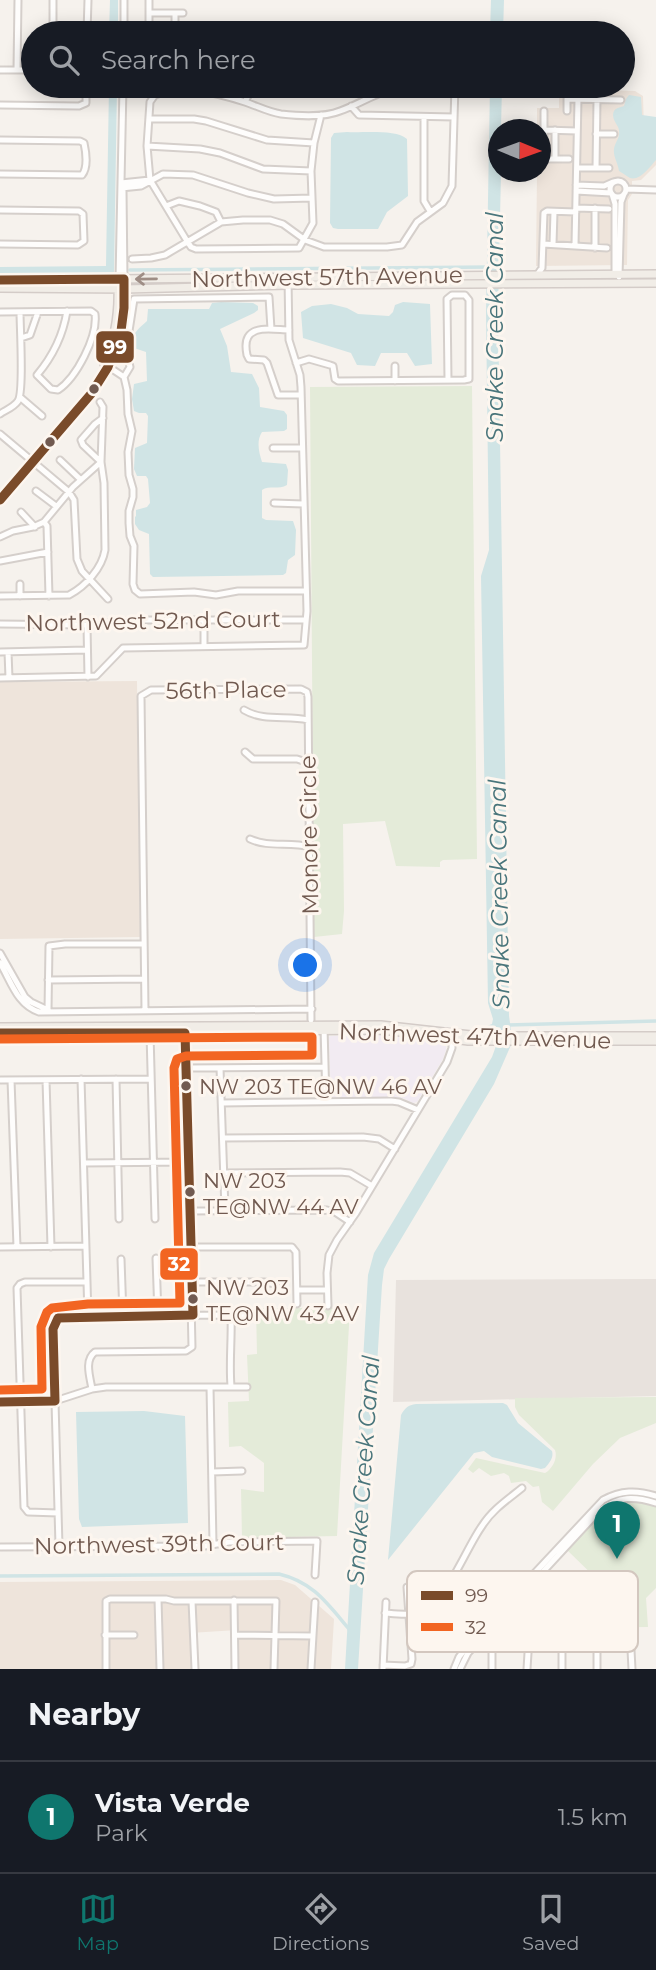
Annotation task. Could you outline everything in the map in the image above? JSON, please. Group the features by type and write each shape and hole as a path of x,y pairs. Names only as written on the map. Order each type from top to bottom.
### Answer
{"main road":[{"name":"Northwest 57th Avenue","path":"501,279 537,275 656,274"},
{"path":"0,494 91,394 121,331 121,279"},
{"name":"Northwest 57th Avenue","path":"0,288 122,289 289,282 483,279 656,283"},
{"name":"Northwest 57th Avenue","path":"0,280 289,282"},
{"path":"0,500 31,461"},
{"path":"185,1033 195,1026"},
{"name":"Northwest 47th Avenue","path":"0,1034 195,1026 324,1028"},
{"name":"Northwest 47th Avenue","path":"0,1027 86,1027 185,1033 389,1026 452,1037 494,1039 656,1038"},
{"path":"58,1033 68,1027"}],"street":[{"path":"0,70 18,70 18,0"},
{"path":"53,0 53,21"},
{"path":"87,21 88,0"},
{"path":"124,0 124,21"},
{"path":"149,0 149,21"},
{"path":"149,13 183,13"},
{"path":"175,14 175,21"},
{"path":"0,104 79,106 86,103 86,98"},
{"path":"121,279 123,98"},
{"path":"153,98 150,102 149,118 150,180 187,241 195,249 299,248 313,223 311,171 321,115"},
{"path":"231,98 281,114 321,115 338,112 365,98"},
{"path":"245,102 247,98"},
{"path":"132,259 165,255 221,222 270,220 283,223 305,240 324,247 387,247 402,244 417,222 443,203 452,186 455,98"},
{"path":"566,111 567,99 621,100"},
{"path":"575,245 578,99"},
{"path":"596,168 597,99"},
{"path":"351,106 359,116 454,117"},
{"path":"544,111 544,119"},
{"path":"424,117 425,201 430,211"},
{"path":"149,118 194,119 267,140 314,143"},
{"path":"551,130 577,131"},
{"path":"555,130 555,159"},
{"path":"596,134 614,134"},
{"path":"0,140 84,143 84,174 80,176 0,174"},
{"path":"148,146 200,149 220,153 263,169 311,171"},
{"path":"551,159 569,159"},
{"path":"577,168 609,168"},
{"path":"121,186 148,184 150,180 163,174 193,175 248,193 274,198 312,198"},
{"path":"576,188 604,186 622,181 625,192 621,202 617,274"},
{"path":"613,182 610,187 615,204 617,283"},
{"path":"576,188 618,197 625,192 656,190"},
{"path":"166,206 179,201 200,206 216,212 221,222"},
{"path":"595,208 595,248"},
{"path":"0,209 79,211 83,214 84,238 78,246 0,244"},
{"path":"537,275 541,270 544,213 609,209"},
{"path":"553,244 554,212"},
{"path":"542,244 607,248"},
{"path":"0,678 96,676 123,649 304,645 307,611 301,395 300,375 291,349 289,282"},
{"path":"296,363 309,359 330,365 334,368 338,382 448,380 469,379 469,300 466,295 452,295 447,299 448,380"},
{"path":"124,377 130,367 126,351 134,299 269,297 271,329"},
{"path":"22,379 37,375 56,349 67,311"},
{"path":"0,312 91,311 95,314 94,328 84,356 65,386 58,390 51,389 37,375"},
{"path":"0,414 21,398 20,312"},
{"path":"21,338 30,335 38,312"},
{"path":"289,330 256,331 246,339 247,355 249,359 264,360 278,395 301,395"},
{"path":"106,365 124,377 127,390 132,431 128,452 133,489 129,523 134,546 135,590 140,593 194,592 216,595 239,591 305,591"},
{"path":"395,366 395,381"},
{"path":"21,398 42,416"},
{"path":"0,596 69,595 96,571 103,559 103,407 100,402"},
{"path":"101,462 81,440 103,418"},
{"path":"0,434 69,492 74,500 76,513 77,559 88,579 108,598"},
{"path":"273,448 302,448"},
{"path":"60,460 80,479"},
{"path":"0,537 44,522 80,479 101,462"},
{"path":"36,491 56,506"},
{"path":"274,503 303,504"},
{"path":"21,512 34,527"},
{"path":"44,522 47,526 49,596"},
{"path":"0,561 48,552"},
{"path":"20,584 20,596"},
{"path":"204,619 204,646"},
{"name":"Northwest 52nd Court","path":"0,624 87,625 141,620 204,619 305,620"},
{"path":"87,625 88,677"},
{"path":"0,652 87,650"},
{"path":"9,652 9,678"},
{"name":"56th Place","path":"144,944 141,696 151,690 301,689 307,692"},
{"name":"Monore Circle","path":"307,692 311,1020"},
{"path":"244,710 262,717 296,717 308,720"},
{"path":"245,752 253,759 297,759 309,762"},
{"path":"250,839 262,844 298,844 310,847"},
{"path":"48,1010 49,946 144,944 145,1010"},
{"path":"0,953 19,993"},
{"path":"0,963 19,993 48,1010 312,1009"},
{"path":"48,980 144,979"},
{"path":"86,1011 86,1027"},
{"path":"324,1028 326,1101"},
{"path":"147,1030 155,1219"},
{"path":"92,1389 89,1359 95,1352 186,1351 192,1347 185,1033"},
{"path":"328,1306 329,1255 447,1062 452,1037"},
{"path":"186,1068 325,1067"},
{"path":"220,1068 225,1210"},
{"path":"81,1079 88,1316"},
{"path":"116,1079 120,1219"},
{"path":"0,1080 151,1079"},
{"path":"11,1080 16,1247"},
{"path":"46,1080 51,1247"},
{"path":"222,1103 399,1102 418,1110"},
{"path":"223,1138 363,1137 379,1139 395,1149"},
{"path":"83,1163 188,1162"},
{"path":"224,1174 340,1172 350,1173 372,1186"},
{"path":"190,1211 327,1210 350,1222"},
{"path":"0,1247 86,1246"},
{"path":"191,1247 294,1249 297,1304"},
{"path":"156,1258 158,1315"},
{"path":"121,1259 122,1316"},
{"path":"58,1513 26,1510 24,1507 17,1288 25,1282 87,1282"},
{"path":"192,1282 276,1284"},
{"path":"297,1290 327,1290"},
{"path":"59,1546 53,1329 58,1318 158,1315 248,1317"},
{"path":"231,1315 231,1387"},
{"path":"0,1402 55,1401 106,1387 247,1387"},
{"path":"210,1387 213,1544"},
{"path":"212,1472 242,1471"},
{"path":"456,1571 482,1525 493,1511 522,1488"},
{"path":"540,1571 610,1496 627,1491 656,1496"},
{"path":"598,1508 627,1497 656,1503"},
{"name":"Northwest 39th Court","path":"0,1548 205,1546 229,1542 317,1541 315,1575"},
{"path":"106,1669 106,1601 110,1599 276,1601 274,1669"},
{"path":"158,1599 160,1669"},
{"path":"234,1600 235,1669"},
{"path":"192,1601 195,1669"},
{"path":"311,1669 315,1602"},
{"path":"386,1602 383,1667 411,1664 412,1652"},
{"path":"385,1614 407,1613"},
{"path":"105,1635 134,1635"},
{"path":"235,1635 313,1636"},
{"path":"454,1669 462,1652"},
{"path":"460,1669 469,1652"}],"shaded area":[{"path":"635,91 643,96 644,129 656,140 656,165 641,180 632,181 632,194 628,200 627,265 536,266 537,182 551,182 551,119 537,119 537,108 559,108 559,98 635,98"},
{"path":"137,681 140,937 0,939 0,682"},
{"path":"329,1037 416,1037 446,1045 443,1059 417,1102 395,1097 331,1097"},
{"path":"656,1279 656,1396 393,1402 396,1280"},
{"path":"281,1580 295,1585 334,1619 331,1669 239,1669 237,1630 190,1633 191,1669 0,1669 0,1582"}],"green space":[{"path":"472,386 477,859 443,860 440,867 396,866 385,821 343,824 342,934 314,937 310,387"},
{"path":"256,1308 350,1308 337,1536 242,1538 241,1489 264,1492 264,1463 241,1446 229,1447 228,1402 249,1401 247,1355 257,1354"},
{"path":"656,1397 656,1423 620,1438 593,1464 553,1511 542,1502 539,1486 533,1487 526,1481 511,1483 509,1476 504,1473 491,1476 479,1468 473,1473 468,1469 476,1458 545,1473 552,1466 556,1457 555,1450 519,1415 515,1398"},
{"path":"631,1500 656,1506 656,1588 646,1598 648,1627 638,1627 638,1571 589,1571 567,1550 603,1512 621,1502"}],"water":[{"path":"110,0 118,0 118,21 109,21"},
{"path":"491,0 504,0 503,21 490,21"},
{"path":"641,97 642,115 656,117 656,160 644,173 634,178 619,171 614,152 619,134 613,113 624,106 626,99"},
{"path":"109,98 117,98 114,272 0,274 0,267 106,266"},
{"name":"Snake Creek Canal","path":"490,98 502,98 501,119 489,119"},
{"path":"334,133 387,133 407,139 408,196 387,212 378,229 338,229 333,228 330,223 331,138"},
{"name":"Snake Creek Canal","path":"488,182 501,182 498,313 511,1045 494,1084 384,1269 358,1669 345,1669 368,1275 374,1253 492,1057 496,1046 495,1032 487,1026 492,1024 493,1019 488,1003 481,576 489,550 486,313"},
{"path":"403,302 430,304 432,364 415,366 407,353 381,353 375,366 357,365 351,353 303,338 301,312 312,306 331,304 358,314 389,316 395,305"},
{"path":"212,303 253,303 258,306 254,313 220,329 227,346 231,372 252,374 259,388 260,407 284,411 287,415 287,429 262,432 259,439 262,462 286,464 288,470 287,485 262,490 262,518 293,521 296,530 295,555 288,560 286,573 283,575 153,577 150,574 149,534 139,530 135,524 136,510 147,507 150,503 148,479 146,476 137,476 134,469 135,448 147,443 148,416 146,413 134,411 134,384 147,381 146,352 134,348 133,340 147,321 148,309 209,309"},
{"path":"503,1403 518,1423 552,1451 550,1462 541,1469 492,1457 484,1451 474,1453 388,1560 401,1415 404,1410 416,1404"},
{"path":"144,1411 185,1416 188,1523 82,1527 79,1519 76,1412"}],"waterway":[{"path":"130,270 492,267"},
{"path":"507,1025 656,1021"},
{"path":"0,1576 279,1574 310,1588 349,1629"}],"transit line":[{"name":"99","path":"0,280 124,279 121,331 108,367 91,394 0,500"},
{"name":"99","path":"0,1033 185,1033 193,1315 58,1318 53,1329 55,1401 0,1402"},
{"name":"32","path":"0,1039 312,1037 312,1055 186,1056 177,1059 174,1068 180,1303 88,1304 52,1308 47,1312 41,1327 42,1389 0,1390"}],"place":[{"name":"NW 203 TE@NW 46 AV","path":"186,1086"},
{"name":"NW 203 TE@NW 44 AV","path":"190,1192"},
{"name":"NW 203 TE@NW 43 AV","path":"193,1299"},
{"name":"Vista Verde","path":"617,1559"}]}
